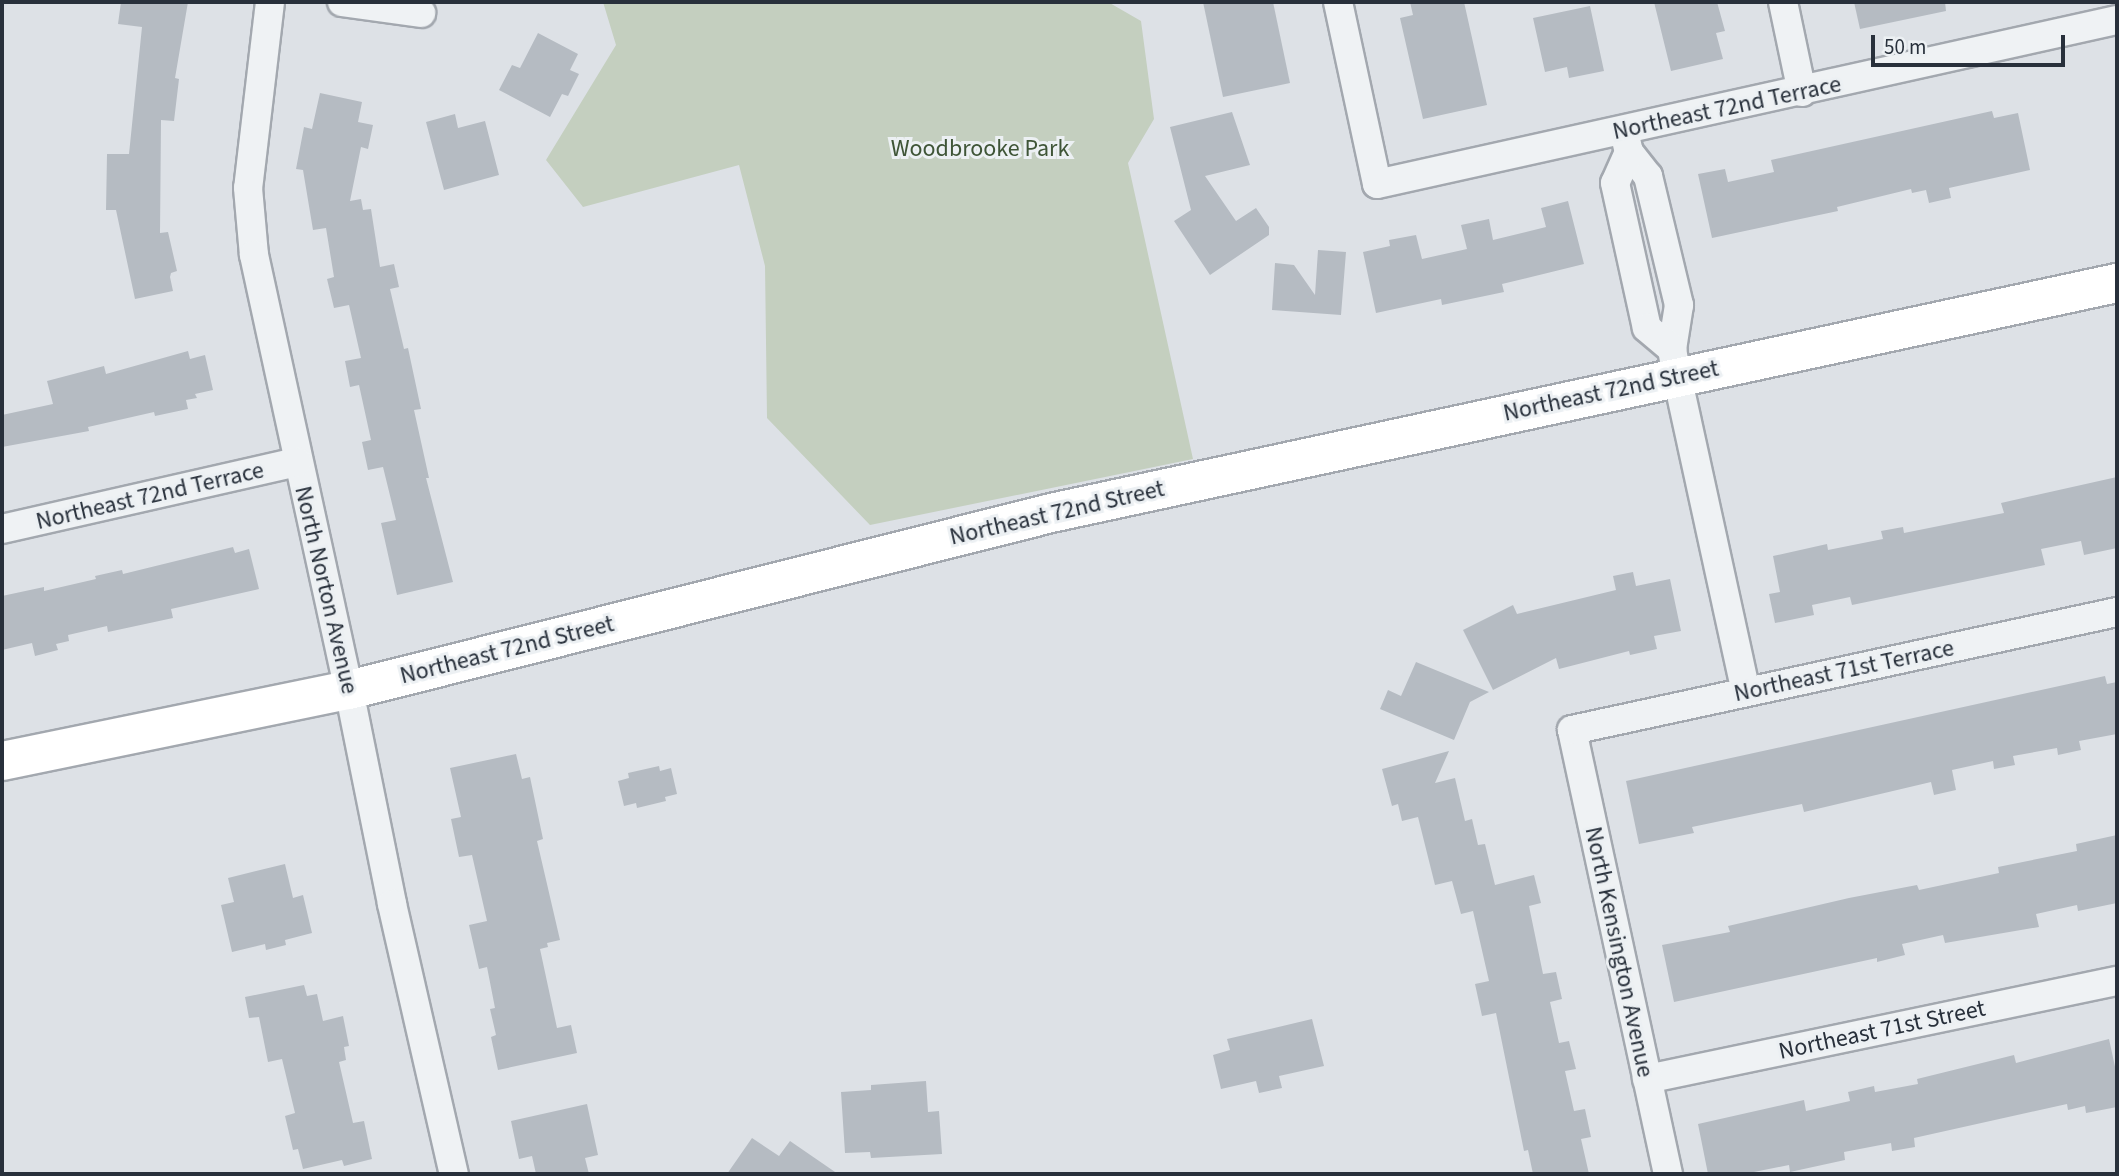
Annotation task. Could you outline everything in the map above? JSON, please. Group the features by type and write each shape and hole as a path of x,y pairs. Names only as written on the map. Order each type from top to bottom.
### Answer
{"main road":[{"name":"Northeast 72nd Street","path":"2,761 349,690 1051,513 1675,363 2117,283"}],"street":[{"name":"North Norton Avenue","path":"270,2 248,188 250,228 297,462 349,690 392,904 454,1174"},
{"path":"342,2 421,13"},
{"name":"Northeast 72nd Terrace","path":"1338,2 1377,184 1627,141 1802,92 2117,20"},
{"path":"1783,2 1802,92"},
{"path":"1627,141 1648,176 1679,305 1675,363 1746,692"},
{"name":"Northeast 72nd Terrace","path":"2,529 297,462"},
{"name":"Northeast 71st Terrace","path":"1572,730 2117,612"},
{"name":"North Kensington Avenue","path":"1572,730 1668,1174"},
{"name":"Northeast 71st Street","path":"1647,1079 2117,981"}],"green space":[{"name":"Woodbrooke Park","path":"603,2 1108,2 1141,21 1154,119 1128,163 1193,459 870,525 767,418 765,266 739,165 583,207 546,160 616,45"}],"building":[{"path":"121,2 188,2 175,78 179,79 174,121 161,120 160,233 168,232 177,271 171,273 170,277 173,291 135,299 116,210 106,210 107,154 129,154 142,27 118,24"},
{"path":"1203,2 1273,2 1290,83 1223,97"},
{"path":"1410,2 1464,2 1487,105 1423,119 1400,18 1413,15"},
{"path":"1654,2 1717,2 1725,31 1716,33 1723,59 1671,71"},
{"path":"1854,2 1945,2 1946,11 1860,29"},
{"path":"1590,6 1604,71 1569,78 1567,67 1545,72 1533,18"},
{"path":"538,33 578,54 570,70 579,74 568,96 562,94 550,117 499,90 512,65 520,68"},
{"path":"320,93 362,102 358,122 373,125 368,149 361,147 350,201 361,199 363,210 371,209 380,267 394,264 399,287 390,289 404,349 408,348 421,409 414,410 429,478 426,478 453,582 397,595 381,523 396,520 383,467 368,470 362,442 371,440 359,385 350,387 345,361 361,358 349,305 334,308 327,279 334,277 326,228 313,230 303,170 296,169 304,127 312,129"},
{"path":"1992,111 1994,118 2018,113 2030,170 1949,188 1951,198 1929,203 1926,190 1912,193 1911,189 1837,207 1838,211 1712,238 1698,174 1725,169 1728,182 1774,172 1771,160"},
{"path":"1232,112 1250,165 1205,176 1236,221 1256,208 1269,227 1269,235 1210,275 1174,221 1191,210 1170,127"},
{"path":"455,114 458,128 485,121 499,175 444,190 426,122"},
{"path":"1568,201 1584,264 1502,284 1504,292 1442,305 1441,299 1376,313 1363,252 1390,246 1389,240 1416,235 1422,259 1467,249 1461,225 1489,219 1493,240 1546,227 1541,208"},
{"path":"1318,250 1346,252 1341,315 1272,310 1275,263 1294,265 1315,295"},
{"path":"188,351 190,359 205,355 213,390 195,394 197,398 186,400 188,409 155,416 154,412 88,427 89,431 2,447 2,415 53,404 47,381 104,366 106,374"},
{"path":"2117,477 2117,548 2084,555 2081,541 2041,549 2045,565 1852,605 1850,597 1812,605 1814,615 1775,623 1769,594 1780,592 1773,556 1827,544 1828,550 1883,539 1881,531 1903,527 1904,533 2004,513 2001,503"},
{"path":"233,547 235,553 249,549 259,589 171,609 173,618 108,632 107,626 68,635 69,641 56,644 58,650 35,656 32,643 2,650 2,596 44,587 44,591 96,579 95,576 122,570 123,574"},
{"path":"1633,572 1636,586 1670,579 1681,631 1654,636 1657,649 1630,655 1629,651 1559,669 1556,658 1493,690 1463,630 1513,605 1517,614 1616,590 1613,576"},
{"path":"1416,662 1489,692 1470,702 1454,740 1380,709 1388,690 1401,696"},
{"path":"2105,676 2107,684 2117,682 2117,734 2079,741 2081,750 2058,755 2057,748 2013,756 2015,765 1994,769 1993,761 1952,770 1956,790 1934,795 1931,782 1804,812 1802,804 1692,827 1694,833 1639,844 1626,781"},
{"path":"1449,751 1435,783 1455,778 1465,821 1472,819 1478,845 1485,844 1495,885 1534,875 1541,903 1529,906 1543,974 1556,972 1562,999 1550,1002 1559,1043 1569,1041 1576,1069 1565,1071 1574,1111 1585,1109 1591,1137 1581,1139 1589,1174 1533,1174 1528,1150 1524,1151 1496,1013 1482,1016 1475,984 1489,981 1473,911 1461,914 1452,881 1435,885 1418,817 1402,821 1398,804 1392,806 1382,769"},
{"path":"516,754 522,779 530,777 543,839 537,841 560,940 547,943 548,947 540,949 557,1028 571,1025 577,1053 498,1070 491,1037 496,1035 490,1009 495,1008 487,967 479,969 469,925 487,921 472,855 459,857 451,819 461,817 450,768"},
{"path":"659,766 660,771 671,768 677,794 665,797 666,801 637,808 636,803 624,806 618,781 629,778 628,773"},
{"path":"2117,835 2117,903 2078,911 2077,905 2036,914 2039,927 1945,943 1943,935 1902,944 1905,955 1877,962 1877,958 1674,1002 1662,945 1730,932 1728,926 1849,898 1917,885 1919,890 1999,873 1998,867 2077,851 2076,844"},
{"path":"285,864 293,898 303,895 312,933 285,940 286,945 266,950 265,944 232,952 221,905 234,902 228,878"},
{"path":"304,985 307,996 317,994 323,1021 343,1016 349,1046 344,1047 346,1060 339,1062 353,1123 364,1121 372,1159 344,1166 342,1160 303,1169 298,1149 293,1150 285,1116 295,1113 282,1059 268,1062 259,1017 249,1018 245,997"},
{"path":"1312,1019 1324,1066 1279,1076 1282,1088 1259,1093 1256,1081 1221,1089 1213,1055 1230,1050 1227,1039"},
{"path":"2109,1039 2117,1076 2117,1107 2086,1113 2085,1106 2068,1110 2067,1104 1914,1138 1915,1147 1892,1151 1891,1143 1844,1152 1845,1160 1790,1172 1789,1165 1744,1174 1708,1174 1698,1124 1804,1100 1806,1111 1850,1101 1848,1092 1874,1086 1875,1092 1918,1084 1917,1079 2014,1055 2016,1063"},
{"path":"926,1081 928,1112 939,1111 942,1154 871,1158 870,1152 845,1153 841,1092 871,1090 871,1085"},
{"path":"587,1104 598,1155 585,1158 589,1174 536,1174 532,1156 519,1159 511,1121"},
{"path":"752,1138 779,1156 790,1141 838,1174 727,1174"}]}
